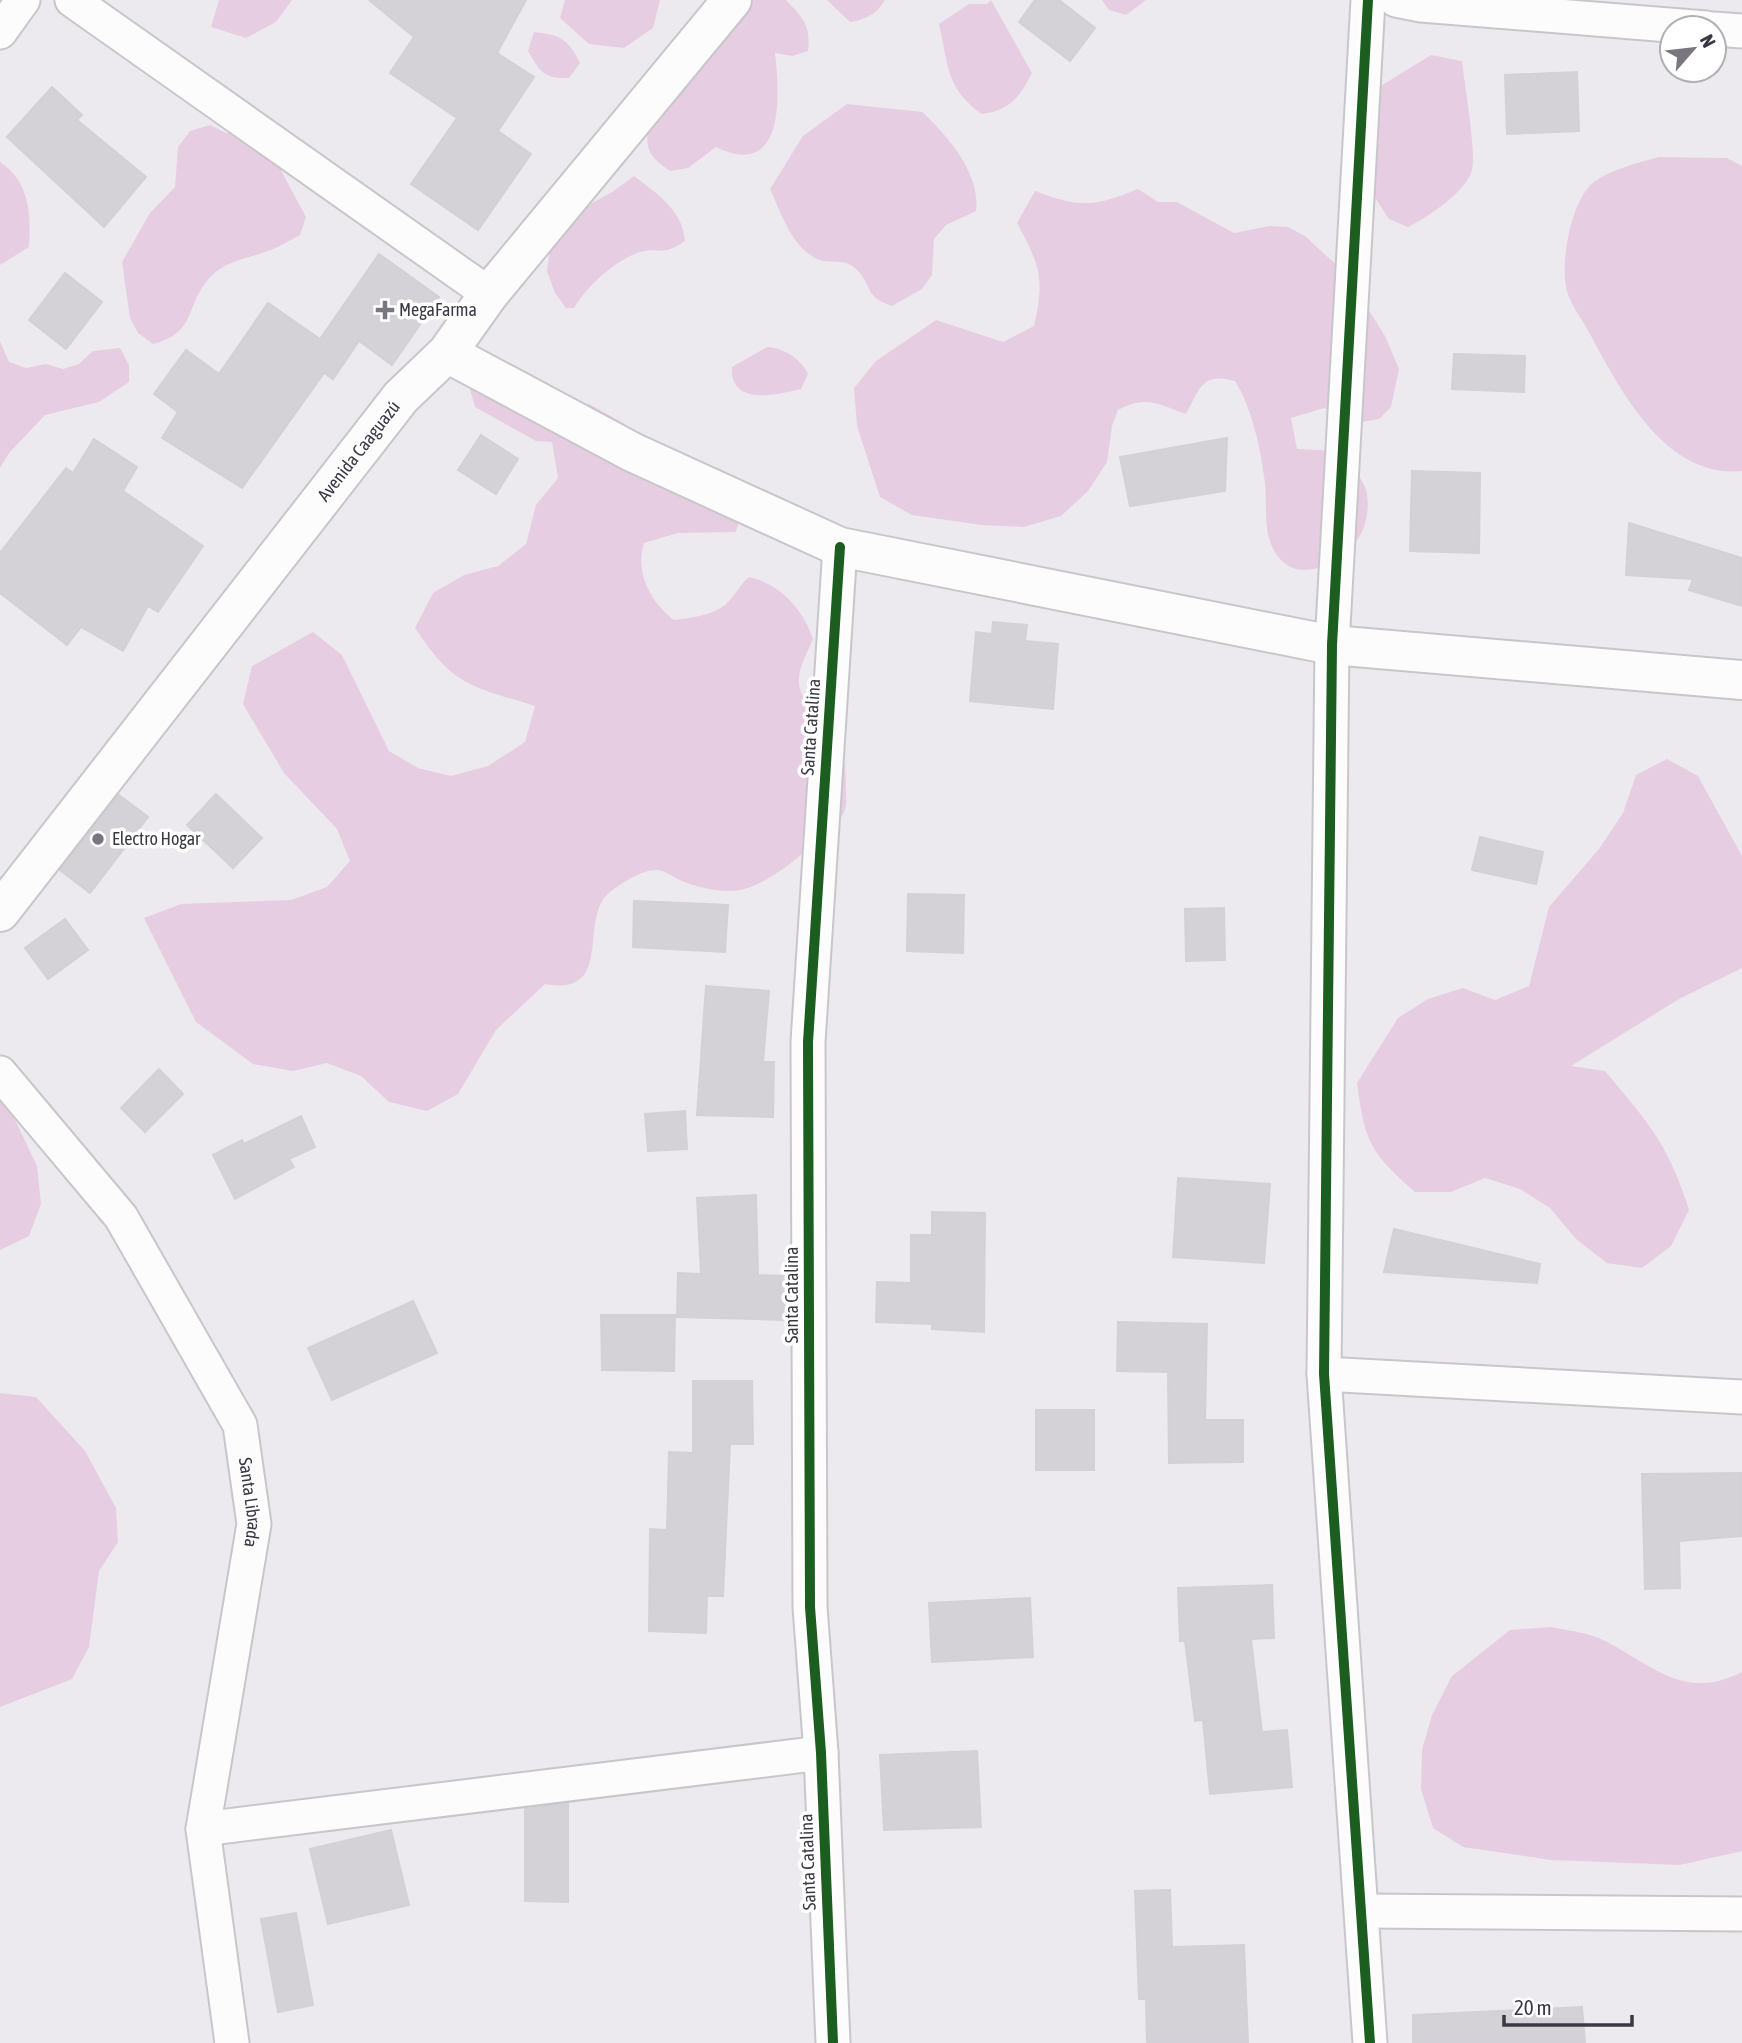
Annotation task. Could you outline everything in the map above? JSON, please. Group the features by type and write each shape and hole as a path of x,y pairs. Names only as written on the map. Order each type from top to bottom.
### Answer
{"street":[{"path":"0,32 23,0"},
{"path":"72,0 489,294"},
{"name":"Avenida Caaguazú","path":"0,912 401,397 447,353 489,294 732,0"},
{"path":"1368,0 1332,645 1324,1374 1370,2043"},
{"path":"1396,0 1421,5 1585,9 1658,20"},
{"path":"447,353 632,452 840,547 1332,645 1742,680"},
{"name":"Santa Catalina","path":"833,2043 821,1753 810,1607 808,1042 840,547"},
{"name":"Santa Librada","path":"0,1073 121,1217 240,1425 254,1524 203,1829 232,2043"},
{"path":"1324,1374 1742,1397"},
{"path":"203,1829 821,1753"},
{"path":"1362,1911 1742,1914"}],"shaded area":[{"path":"219,0 292,0 276,22 246,38 211,27"},
{"path":"565,0 660,0 653,28 624,48 589,44 560,18"},
{"path":"736,0 786,0 807,28 808,51 792,56 775,53 777,110 766,143 755,153 739,154 716,147 688,168 670,171 652,156 649,150 649,121"},
{"path":"827,0 885,0 879,9 870,15 850,22"},
{"path":"991,0 1032,73 1023,89 1007,106 982,114 961,95 950,75 939,24 969,4 987,4"},
{"path":"1102,0 1146,0 1126,15 1109,10"},
{"path":"534,32 557,37 572,48 580,63 569,78 548,75 536,64 528,51"},
{"path":"1431,55 1462,61 1472,134 1472,170 1455,195 1408,227 1389,219 1366,184 1371,92"},
{"path":"847,104 922,112 952,144 973,183 976,211 946,225 934,239 932,275 922,289 892,306 873,295 852,266 820,260 802,248 789,229 770,189 803,136"},
{"path":"210,125 226,133 241,131 278,165 306,217 300,235 271,250 228,264 213,274 200,291 183,326 167,339 153,344 138,333 130,318 122,262 150,213 175,187 178,147 190,131"},
{"path":"1659,157 1727,158 1742,166 1742,471 1715,470 1690,461 1668,446 1631,404 1567,292 1567,246 1574,216 1586,191 1608,173"},
{"path":"0,162 10,170 23,189 29,211 30,235 29,247 0,265"},
{"path":"634,176 674,211 685,241 670,249 640,252 621,261 594,283 574,308 566,308 555,293 547,271 550,249 569,216"},
{"path":"1138,189 1158,202 1177,202 1234,233 1269,226 1288,227 1305,236 1346,274 1385,336 1399,369 1391,407 1379,419 1362,422 1324,408 1291,418 1297,449 1336,451 1362,482 1367,494 1368,509 1360,535 1343,556 1332,563 1304,570 1292,568 1282,562 1275,552 1267,527 1265,483 1255,430 1235,381 1224,379 1203,384 1186,414 1160,404 1144,402 1118,410 1112,426 1107,462 1088,491 1061,516 1024,527 982,525 912,515 880,497 857,426 854,388 876,361 936,320 1003,342 1034,326 1040,284 1031,250 1017,223 1035,191 1076,203 1087,203 1110,199"},
{"path":"0,341 9,362 26,368 46,364 63,369 79,364 93,351 120,348 129,365 129,382 99,402 45,415 9,453 0,468"},
{"path":"767,347 786,352 801,364 808,374 801,389 780,394 756,395 738,388 733,379 732,367"},
{"path":"483,377 531,401 589,404 623,423 647,447 662,455 681,452 697,459 723,483 741,513 736,532 678,533 644,543 643,576 658,604 674,620 702,615 722,607 749,577 771,585 789,599 809,628 813,639 800,670 800,689 806,700 828,720 839,738 845,770 846,804 842,816 822,837 780,871 752,887 733,891 711,889 652,870 615,888 601,904 596,919 592,953 588,967 580,979 567,985 545,984 496,1030 458,1094 427,1111 389,1102 361,1076 327,1063 293,1071 253,1064 196,1022 144,918 181,904 291,900 327,887 350,861 337,829 284,773 243,704 252,666 313,632 342,655 389,751 418,768 451,776 488,766 525,742 535,706 466,682 441,662 415,628 433,593 464,575 498,566 526,544 536,505 558,478 552,442 536,441 475,407 470,389"},
{"path":"1667,759 1698,776 1742,856 1742,968 1679,999 1571,1066 1605,1071 1656,1135 1681,1187 1689,1210 1671,1246 1642,1268 1607,1263 1576,1239 1550,1208 1520,1189 1485,1178 1451,1192 1415,1192 1388,1167 1372,1145 1363,1120 1357,1083 1398,1018 1428,999 1463,988 1495,1000 1529,986 1549,907 1599,849 1623,813 1636,775"},
{"path":"0,1100 7,1103 37,1166 41,1204 29,1236 0,1250"},
{"path":"0,1393 36,1397 85,1451 116,1508 118,1542 99,1571 89,1647 72,1679 0,1707"},
{"path":"1551,1627 1599,1638 1667,1676 1684,1681 1702,1683 1721,1680 1742,1672 1742,1851 1680,1865 1551,1860 1463,1847 1433,1828 1421,1789 1422,1750 1432,1715 1452,1676 1510,1630"}],"building":[{"path":"369,0 526,0 497,53 534,77 498,131 531,154 478,230 411,184 457,118 390,73 414,37"},
{"path":"1035,0 1059,0 1095,28 1070,61 1019,22"},
{"path":"1577,72 1579,131 1507,134 1505,75"},
{"path":"52,87 82,115 77,120 146,177 104,227 7,137"},
{"path":"379,254 439,297 392,365 359,341 333,379 324,373 242,488 162,438 178,412 154,394 186,350 219,374 268,303 320,339"},
{"path":"65,273 102,302 66,349 29,320"},
{"path":"1454,354 1525,356 1524,392 1452,389"},
{"path":"481,435 518,459 496,494 458,470"},
{"path":"1227,438 1225,491 1130,506 1120,457"},
{"path":"94,439 137,467 123,491 203,546 158,612 148,606 123,651 81,627 67,645 0,593 0,553 66,468 73,473"},
{"path":"1412,471 1480,473 1479,553 1410,551"},
{"path":"1629,523 1742,558 1742,606 1689,590 1693,579 1626,575"},
{"path":"993,622 1027,625 1025,641 1058,644 1053,709 970,701 976,632 992,634"},
{"path":"216,794 262,838 233,868 187,825"},
{"name":"Electro Hogar","path":"119,795 148,817 90,893 60,870"},
{"path":"1480,837 1543,852 1536,884 1472,870"},
{"path":"908,894 964,895 963,953 907,951"},
{"path":"634,901 728,905 725,952 633,947"},
{"path":"1224,908 1225,960 1186,961 1185,909"},
{"path":"65,919 88,950 48,979 25,948"},
{"path":"706,986 769,991 763,1062 774,1062 773,1117 697,1115"},
{"path":"159,1069 183,1094 145,1132 121,1108"},
{"path":"685,1111 687,1149 648,1151 645,1114"},
{"path":"301,1116 315,1147 289,1159 294,1167 235,1199 213,1155 242,1140 244,1144"},
{"path":"1178,1178 1270,1184 1264,1263 1173,1257"},
{"path":"756,1195 758,1275 788,1276 787,1320 677,1317 678,1273 701,1274 697,1198"},
{"path":"932,1212 985,1213 984,1332 932,1329 932,1324 876,1322 877,1282 911,1283 911,1235 932,1235"},
{"path":"1394,1229 1540,1264 1537,1283 1384,1272"},
{"path":"413,1301 437,1353 332,1400 308,1348"},
{"path":"601,1315 675,1315 674,1371 602,1370"},
{"path":"1118,1322 1207,1324 1205,1420 1243,1420 1243,1462 1169,1463 1168,1372 1117,1371"},
{"path":"693,1381 752,1381 753,1444 730,1444 723,1596 707,1596 706,1633 649,1631 650,1529 667,1530 669,1452 693,1453"},
{"path":"1036,1410 1094,1410 1094,1470 1036,1470"},
{"path":"1742,1473 1742,1536 1679,1541 1680,1588 1645,1589 1642,1474"},
{"path":"1272,1585 1274,1638 1251,1639 1262,1732 1287,1730 1292,1787 1210,1794 1203,1720 1195,1721 1185,1641 1180,1641 1178,1588"},
{"path":"1030,1598 1033,1657 932,1662 929,1603"},
{"path":"977,1751 981,1827 884,1830 880,1755"},
{"path":"568,1803 568,1902 525,1901 525,1809"},
{"path":"391,1830 409,1905 328,1924 310,1849"},
{"path":"1170,1890 1172,1947 1244,1945 1248,2043 1147,2043 1146,1999 1139,1999 1135,1891"},
{"path":"296,1913 313,2005 278,2012 261,1919"},
{"path":"1582,2007 1585,2043 1413,2043 1413,2015"}],"cycle path":[{"path":"1368,0 1332,645 1324,1374 1370,2043"},
{"path":"833,2043 821,1753 810,1607 808,1042 840,547"}],"place":[{"name":"MegaFarma","path":"385,310"},
{"name":"Electro Hogar","path":"98,839"}]}
